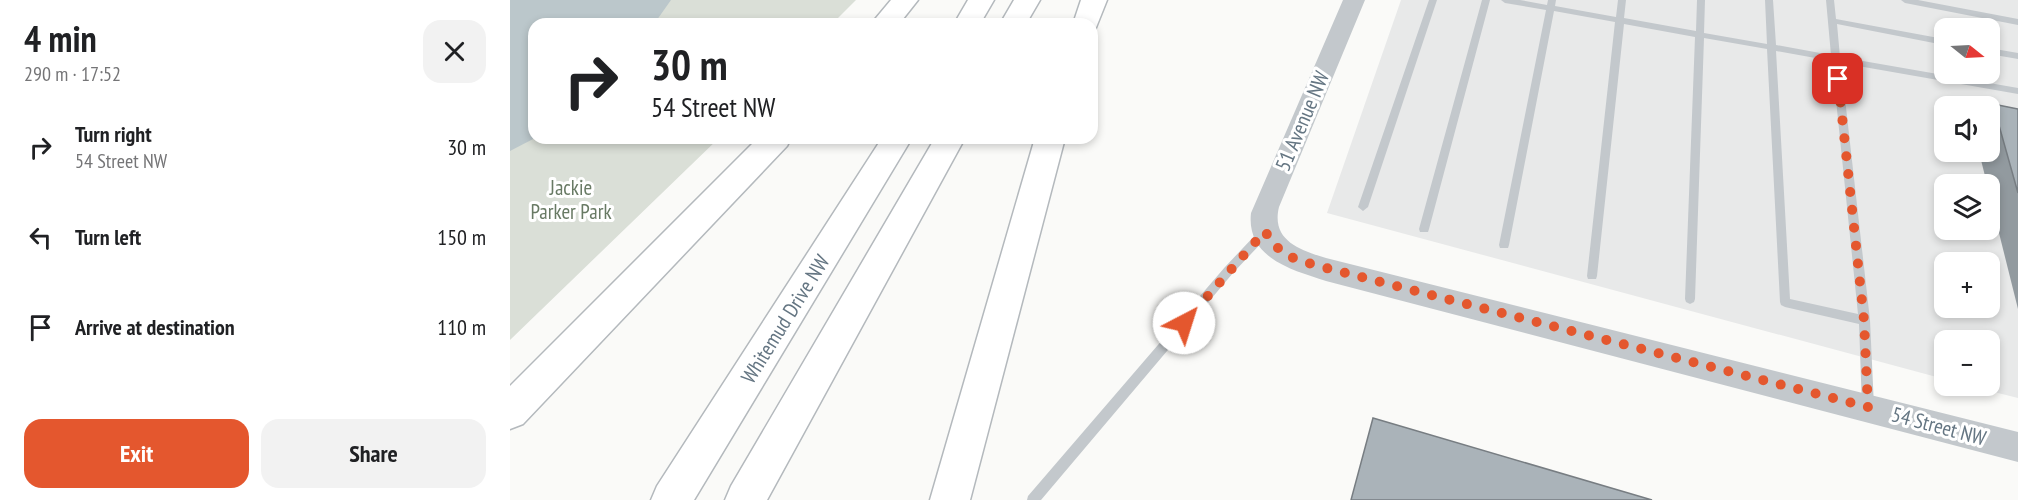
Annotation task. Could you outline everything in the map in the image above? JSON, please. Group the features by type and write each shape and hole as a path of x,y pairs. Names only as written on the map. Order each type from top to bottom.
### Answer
{"highway":[{"path":"889,18 905,0"},
{"path":"970,18 981,0"},
{"path":"1016,18 1027,0"},
{"path":"1088,18 1094,0"},
{"path":"510,412 770,144"},
{"name":"Whitemud Drive NW","path":"671,500 893,144"},
{"path":"745,500 947,144"},
{"path":"950,500 1048,144"}],"street":[{"name":"51 Avenue NW","path":"1269,237 1263,217 1266,207 1354,0"},
{"name":"54 Street NW","path":"1269,237 1287,256 1326,268 2018,447"}],"lane":[{"path":"1363,207 1433,0"},
{"path":"1424,229 1486,0"},
{"path":"1505,0 1551,4 1619,21 1836,57 2018,91"},
{"path":"1592,276 1622,0"},
{"path":"1690,299 1701,0"},
{"path":"1769,0 1785,302 1864,320"},
{"path":"1830,0 1864,320 1868,407"},
{"path":"1905,0 2018,22"},
{"path":"1504,245 1551,4"},
{"path":"1833,21 1934,40"},
{"path":"2000,53 2018,56"},
{"path":"1033,500 1229,270 1269,237"}],"shaded area":[{"path":"510,0 671,0 658,18 528,18 528,142 510,151"},
{"path":"1401,0 2018,0 2018,398 2000,394 2000,330 1934,330 1934,376 1327,213"}],"green space":[{"name":"Jackie Parker Park","path":"510,0 856,0 838,18 528,18 528,144 713,144 510,340"}],"building":[{"path":"2000,105 2018,109 2018,193 2000,129"},
{"path":"1373,418 1652,500 1351,500"}],"route":[{"path":"1184,323 1265,231 1278,250 1297,260 1868,407 1864,320 1838,79"}]}
